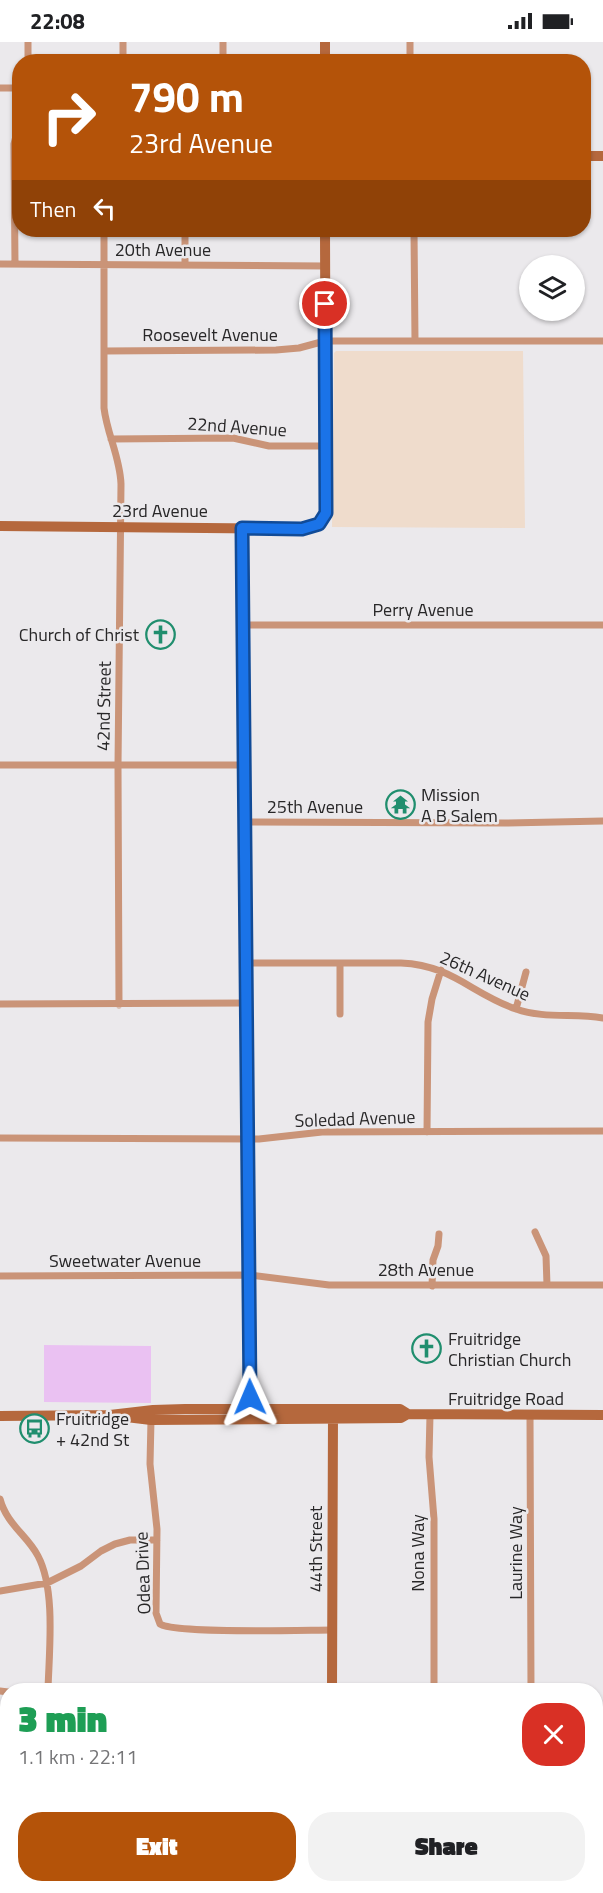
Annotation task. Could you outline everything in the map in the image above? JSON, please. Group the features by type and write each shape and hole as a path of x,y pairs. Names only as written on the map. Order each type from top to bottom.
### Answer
{"street":[{"path":"15,237 15,264"},
{"name":"42nd Street","path":"104,237 104,408 121,476 118,766 119,1005"},
{"path":"185,237 185,265"},
{"path":"325,237 326,446"},
{"path":"414,237 416,341"},
{"name":"20th Avenue","path":"0,264 325,266"},
{"name":"Roosevelt Avenue","path":"104,351 276,350 299,348 325,341 603,341"},
{"name":"22nd Avenue","path":"111,439 233,438 268,446 326,446"},
{"name":"23rd Avenue","path":"0,525 302,529 319,524 326,513 326,446"},
{"path":"242,528 250,1414"},
{"name":"Perry Avenue","path":"242,625 603,625"},
{"path":"0,765 244,765"},
{"name":"25th Avenue","path":"244,822 505,823 603,820"},
{"name":"26th Avenue","path":"246,963 411,963 441,970 516,1009 543,1015 603,1018"},
{"path":"340,963 340,1014"},
{"path":"427,1132 428,1022 441,970"},
{"path":"516,1009 526,972"},
{"path":"0,1004 247,1003"},
{"name":"Soledad Avenue","path":"0,1138 268,1138 310,1132 603,1131"},
{"path":"535,1232 546,1256 547,1285"},
{"path":"432,1286 433,1260 439,1234"},
{"name":"Sweetwater Avenue","path":"0,1276 250,1275"},
{"name":"28th Avenue","path":"250,1275 329,1285 603,1285"},
{"name":"Fruitridge Road","path":"110,1415 151,1420 400,1409 408,1414 430,1415 603,1415"},
{"name":"Fruitridge Road","path":"0,1416 110,1415 153,1410 250,1414"},
{"name":"44th Street","path":"332,1683 333,1413"},
{"name":"Nona Way","path":"430,1415 429,1457 434,1519 434,1683"},
{"name":"Laurine Way","path":"530,1415 531,1683"},
{"name":"Odea Drive","path":"151,1420 150,1464 156,1510 156,1613 163,1626 210,1629 333,1630"},
{"path":"0,1499 8,1520 37,1553 44,1568 47,1583 48,1683"},
{"path":"0,1591 47,1583 81,1566 115,1544 138,1539 156,1540"}],"shaded area":[{"path":"336,351 523,351 525,528 332,527 334,353"},
{"path":"44,1345 151,1346 151,1403 44,1402"}],"place":[{"name":"Church of Christ","path":"160,635"},
{"name":"Mission A B Salem","path":"400,805"},
{"name":"Fruitridge Christian Church","path":"427,1349"},
{"name":"Fruitridge + 42nd St","path":"35,1429"}],"route":[{"path":"250,1397 242,528 302,529 319,524 326,513 325,304"}]}
